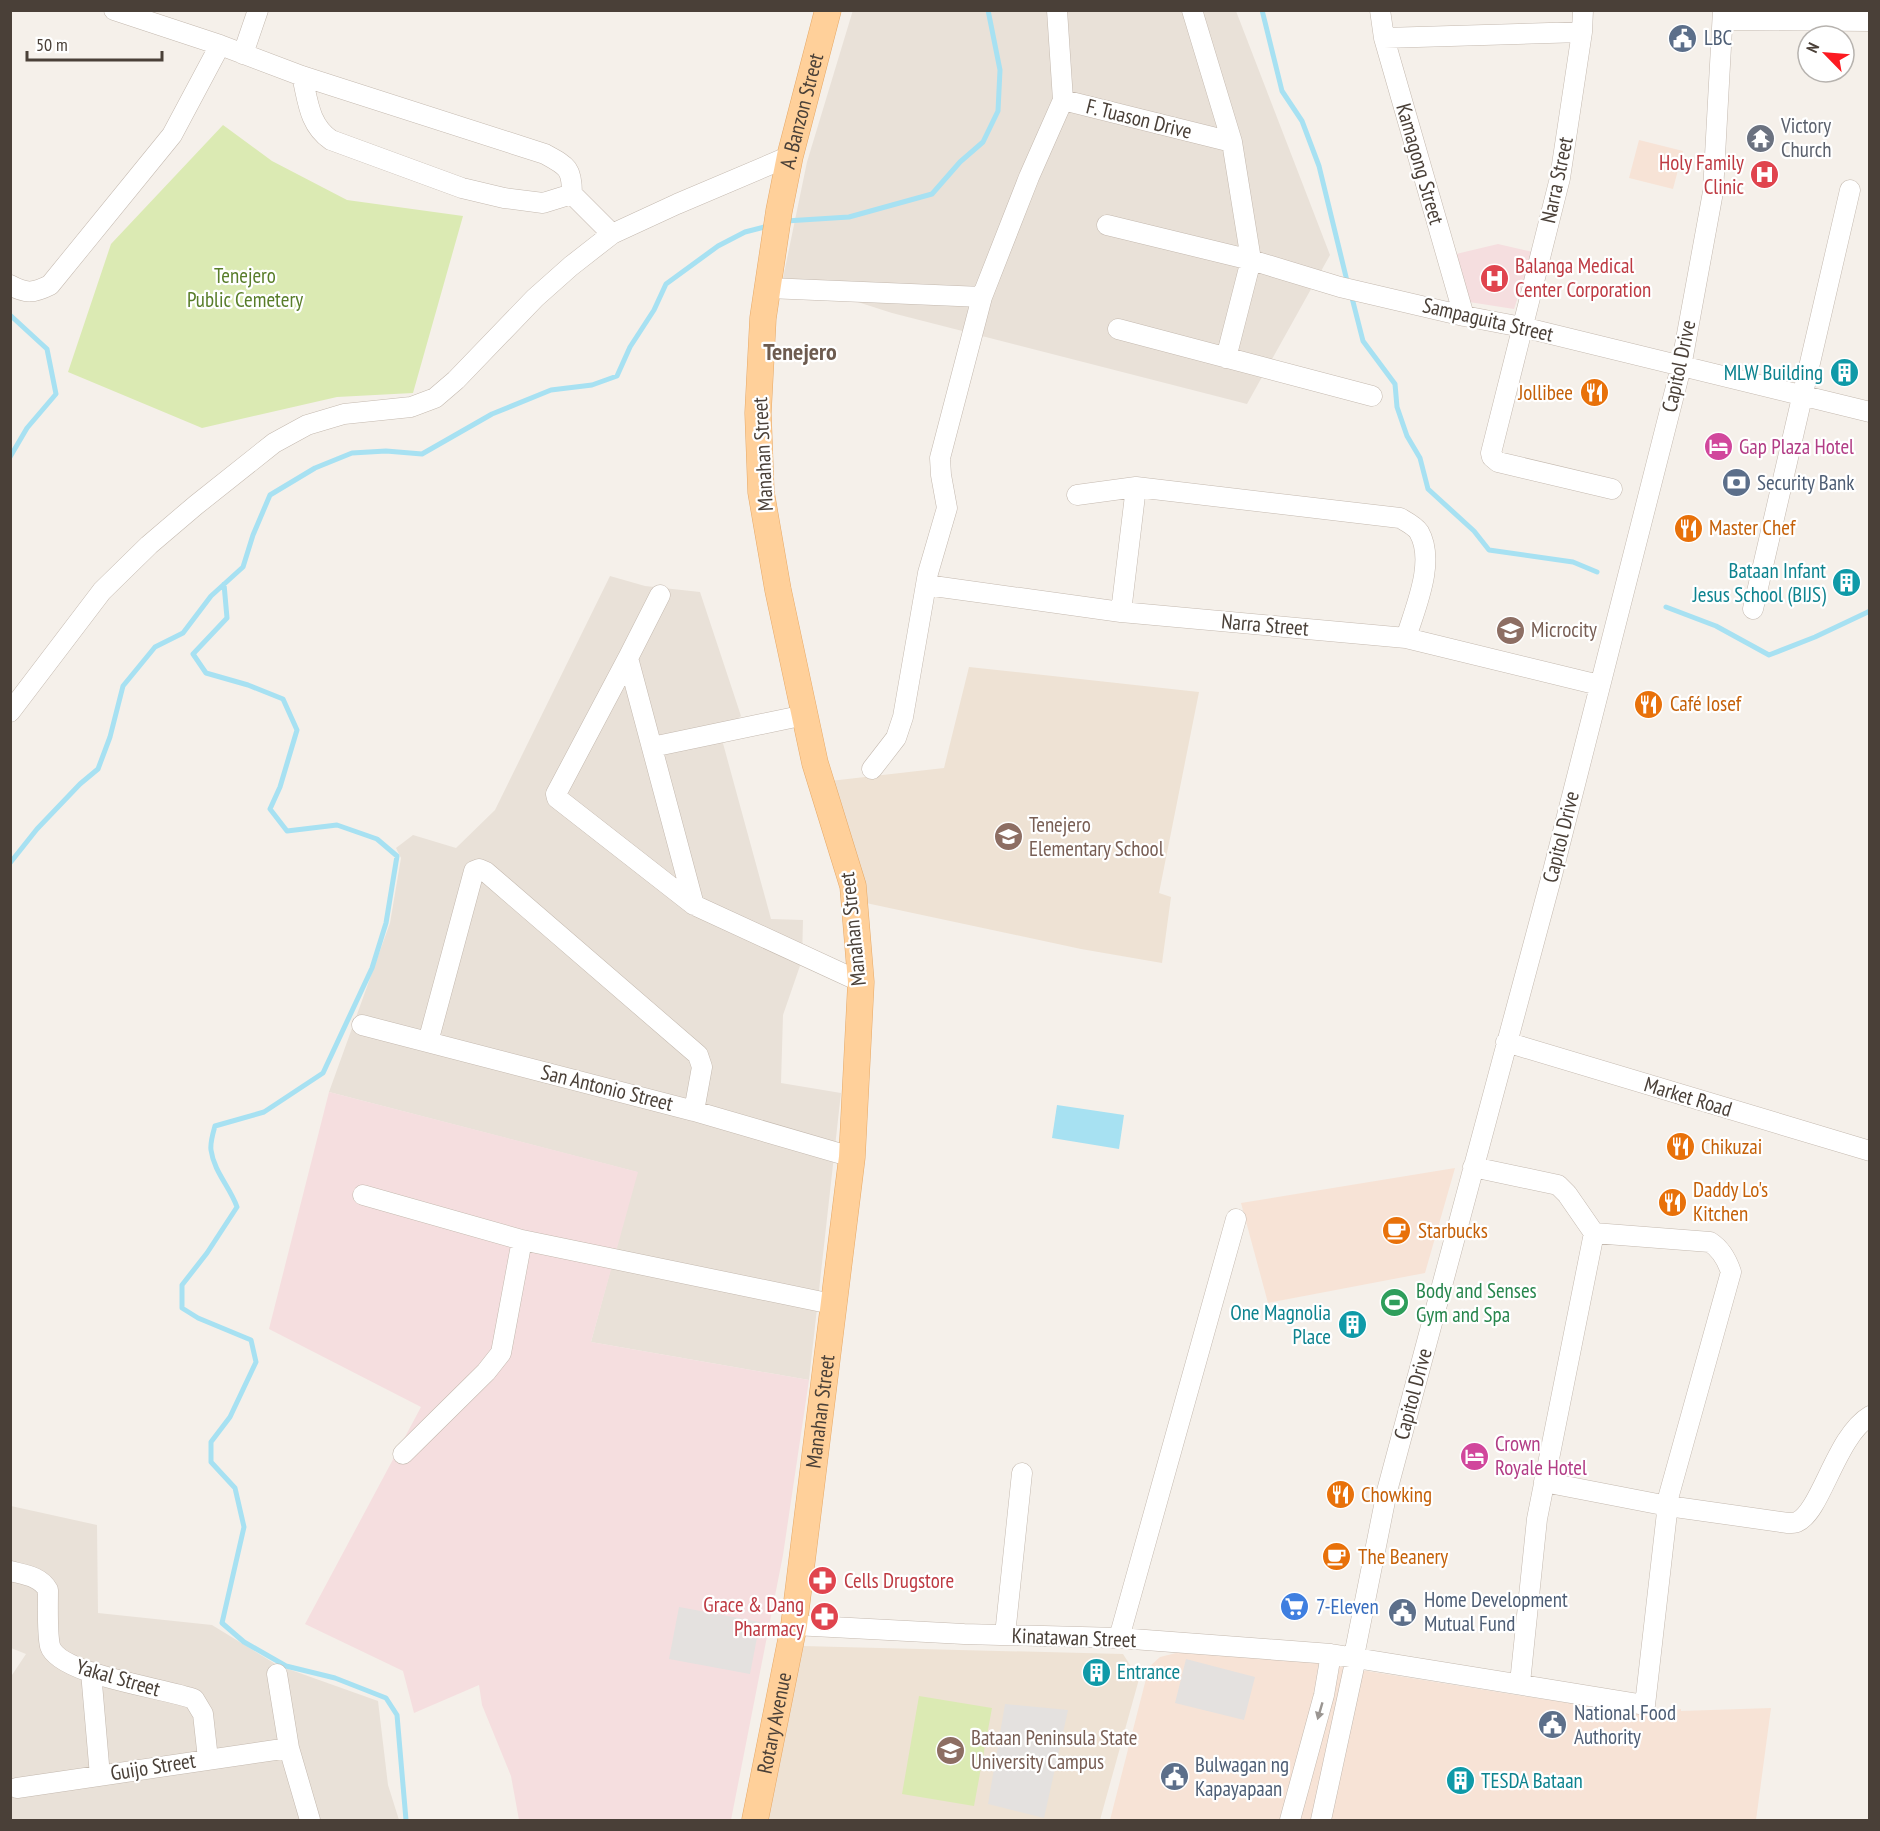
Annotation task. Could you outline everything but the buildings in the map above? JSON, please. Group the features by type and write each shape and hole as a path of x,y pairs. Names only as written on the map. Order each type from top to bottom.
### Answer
{"main road":[{"name":"A. Banzon Street","path":"774,241 790,156 828,10"},
{"name":"Manahan Street","path":"774,241 763,318 758,413 761,492 778,590 815,763 853,886 861,982 852,1157 794,1624"},
{"name":"Rotary Avenue","path":"755,1821 794,1624"}],"street":[{"path":"114,10 302,76 545,154 561,163 572,176 572,194 612,234"},
{"path":"243,54 258,10"},
{"name":"F. Tuason Drive","path":"1057,10 1063,100 1232,142"},
{"name":"F. Tuason Drive","path":"1192,10 1232,142 1251,260"},
{"name":"Kamagong Street","path":"1380,10 1384,38 1464,316"},
{"name":"Narra Street","path":"1582,10 1582,32 1560,178 1491,453 1497,462 1612,489"},
{"path":"1724,15 1869,21"},
{"name":"Capitol Drive","path":"1321,1821 1354,1667 1354,1656 1387,1491 1551,875 1681,367 1713,192 1724,15"},
{"path":"1384,38 1582,32"},
{"path":"10,285 21,290 36,292 50,285 172,135 219,45"},
{"path":"302,76 312,119 320,133 331,140 462,188 504,198 543,203 572,194"},
{"path":"872,769 901,728 928,573 947,508 940,458 982,297 1029,177 1063,100"},
{"path":"10,712 102,591 148,545 274,443 307,425 344,414 411,407 435,398 456,380 535,298 612,234 790,156"},
{"path":"1753,609 1850,190"},
{"name":"Sampaguita Street","path":"1107,225 1251,260 1340,286 1464,316 1522,327 1869,412"},
{"path":"1226,358 1251,260"},
{"path":"768,288 982,297"},
{"path":"1118,329 1372,396"},
{"path":"1077,495 1136,487 1400,518 1419,531 1424,550 1424,576 1406,638"},
{"path":"1121,612 1136,487"},
{"name":"Narra Street","path":"926,585 1121,612 1406,638 1599,685"},
{"path":"660,595 556,794 557,798 694,905 861,982"},
{"path":"628,658 694,905"},
{"path":"652,747 805,715"},
{"path":"428,1042 474,872 479,869 486,872 698,1054 702,1067 694,1111"},
{"name":"San Antonio Street","path":"362,1025 694,1111 852,1157"},
{"name":"Market Road","path":"1506,1042 1869,1151"},
{"path":"1473,1167 1558,1185 1594,1233 1537,1519 1520,1683"},
{"path":"363,1195 522,1240 613,1261 832,1304"},
{"path":"1119,1638 1236,1219"},
{"path":"1594,1233 1710,1242 1718,1248 1731,1272 1669,1495 1668,1506"},
{"path":"403,1454 486,1372 501,1353 522,1240"},
{"path":"1544,1482 1668,1506 1788,1523 1797,1522 1809,1512 1844,1443 1858,1425 1869,1416"},
{"path":"1005,1635 1022,1473"},
{"name":"Kinatawan Street","path":"794,1624 1005,1635 1119,1638 1354,1656 1645,1705 1668,1506"},
{"name":"Yakal Street","path":"10,1571 44,1583 48,1590 50,1646 63,1662 91,1672 194,1699 203,1714 208,1759"},
{"path":"1290,1821 1324,1695 1331,1654"},
{"path":"91,1672 100,1776"},
{"path":"277,1674 290,1748 310,1821"},
{"name":"Guijo Street","path":"17,1788 290,1748"}],"shaded area":[{"path":"853,10 1236,11 1330,255 1247,404 892,313 783,278 807,162"},
{"path":"1639,140 1683,151 1673,189 1629,178"},
{"name":"Balanga Medical Center Corporation","path":"1498,244 1533,252 1514,309 1469,302 1456,254"},
{"path":"610,576 645,586 700,592 741,716 721,736 771,919 803,920 802,960 783,1015 781,1083 841,1093 809,1380 591,1342 637,1172 329,1092 390,923 401,858 396,848 413,835 456,848 495,810"},
{"name":"Tenejero Elementary School","path":"969,667 1199,692 1159,893 1171,897 1162,963 1081,949 866,903 830,781 944,768"},
{"path":"329,1092 638,1172 591,1342 809,1380 783,1555 731,1820 519,1820 511,1776 482,1705 479,1685 414,1713 403,1671 305,1624 421,1407 269,1329"},
{"path":"1455,1168 1425,1273 1268,1303 1241,1203"},
{"path":"11,1506 97,1525 98,1613 212,1625 277,1665 378,1701 388,1785 399,1820 11,1820 10,1678 26,1654 11,1648"},
{"path":"679,1607 760,1622 750,1674 669,1659"},
{"name":"Bataan Peninsula State University Campus","path":"802,1646 1123,1654 1139,1679 1100,1820 766,1820"},
{"path":"1203,1651 1286,1658 1636,1712 1771,1708 1756,1820 1110,1820 1149,1667 1160,1657"},
{"path":"1186,1659 1255,1677 1244,1720 1175,1703"},
{"path":"1005,1704 1068,1710 1044,1818 988,1804"}],"green space":[{"name":"Tenejero Public Cemetery","path":"223,125 272,161 347,200 463,216 413,393 337,397 202,428 68,372 111,244"},
{"path":"919,1696 992,1708 974,1806 902,1794"}],"water":[{"path":"1057,1105 1124,1115 1119,1149 1052,1138"}],"waterway":[{"path":"786,221 849,217 932,194 960,162 983,142 998,111 1000,70 988,10"},
{"path":"1262,10 1282,91 1302,121 1319,166 1348,285"},
{"path":"10,863 37,829 80,784 98,769 110,737 123,686 155,647 183,633 211,596 243,567 253,535 270,495 315,468 352,453 386,451 422,454 492,414 551,390 592,385 617,376 630,347 654,310 666,284 718,246 745,232 768,226"},
{"path":"1351,294 1363,341 1395,384 1397,407 1407,436 1420,458 1428,489 1474,531 1489,550 1573,562 1597,572"},
{"path":"10,315 47,349 56,394 27,428 10,457"},
{"path":"224,584 227,618 193,654 206,673 248,685 283,699 297,730 280,787 270,809 287,831 337,825 377,839 397,856 386,923 372,968 323,1073 264,1112 215,1126 211,1147 213,1158 237,1207 207,1253 182,1285 182,1308 198,1318 251,1340 256,1362 230,1417 211,1442 211,1462 235,1488 244,1527 222,1623 244,1642 286,1666 335,1678 386,1698 397,1715 406,1820"},
{"path":"1666,607 1716,626 1769,655 1815,637 1870,611"}],"place":[{"name":"LBC","path":"1683,38"},
{"name":"Victory Church","path":"1760,138"},
{"name":"Holy Family Clinic","path":"1765,175"},
{"name":"Balanga Medical Center Corporation","path":"1494,278"},
{"name":"MLW Building","path":"1844,373"},
{"name":"Jollibee","path":"1594,393"},
{"name":"Gap Plaza Hotel","path":"1718,447"},
{"name":"Security Bank","path":"1736,483"},
{"name":"Master Chef","path":"1688,528"},
{"name":"Bataan Infant Jesus School (BIJS)","path":"1847,583"},
{"name":"Microcity","path":"1510,630"},
{"name":"Café Iosef","path":"1649,704"},
{"name":"Tenejero Elementary School","path":"1008,837"},
{"name":"Chikuzai","path":"1680,1147"},
{"name":"Daddy Lo's Kitchen","path":"1672,1202"},
{"name":"Starbucks","path":"1397,1231"},
{"name":"Body and Senses Gym and Spa","path":"1395,1303"},
{"name":"One Magnolia Place","path":"1352,1325"},
{"name":"Crown Royale Hotel","path":"1474,1456"},
{"name":"Chowking","path":"1340,1495"},
{"name":"The Beanery","path":"1337,1557"},
{"name":"Cells Drugstore","path":"823,1581"},
{"name":"7-Eleven","path":"1295,1607"},
{"name":"Home Development Mutual Fund","path":"1403,1612"},
{"name":"Grace & Dang Pharmacy","path":"825,1617"},
{"name":"Entrance","path":"1096,1672"},
{"name":"National Food Authority","path":"1553,1725"},
{"name":"Bataan Peninsula State University Campus","path":"950,1750"},
{"name":"Bulwagan ng Kapayapaan","path":"1174,1777"},
{"name":"TESDA Bataan","path":"1460,1781"}],"district":[{"name":"Tenejero","path":"800,352"}]}
